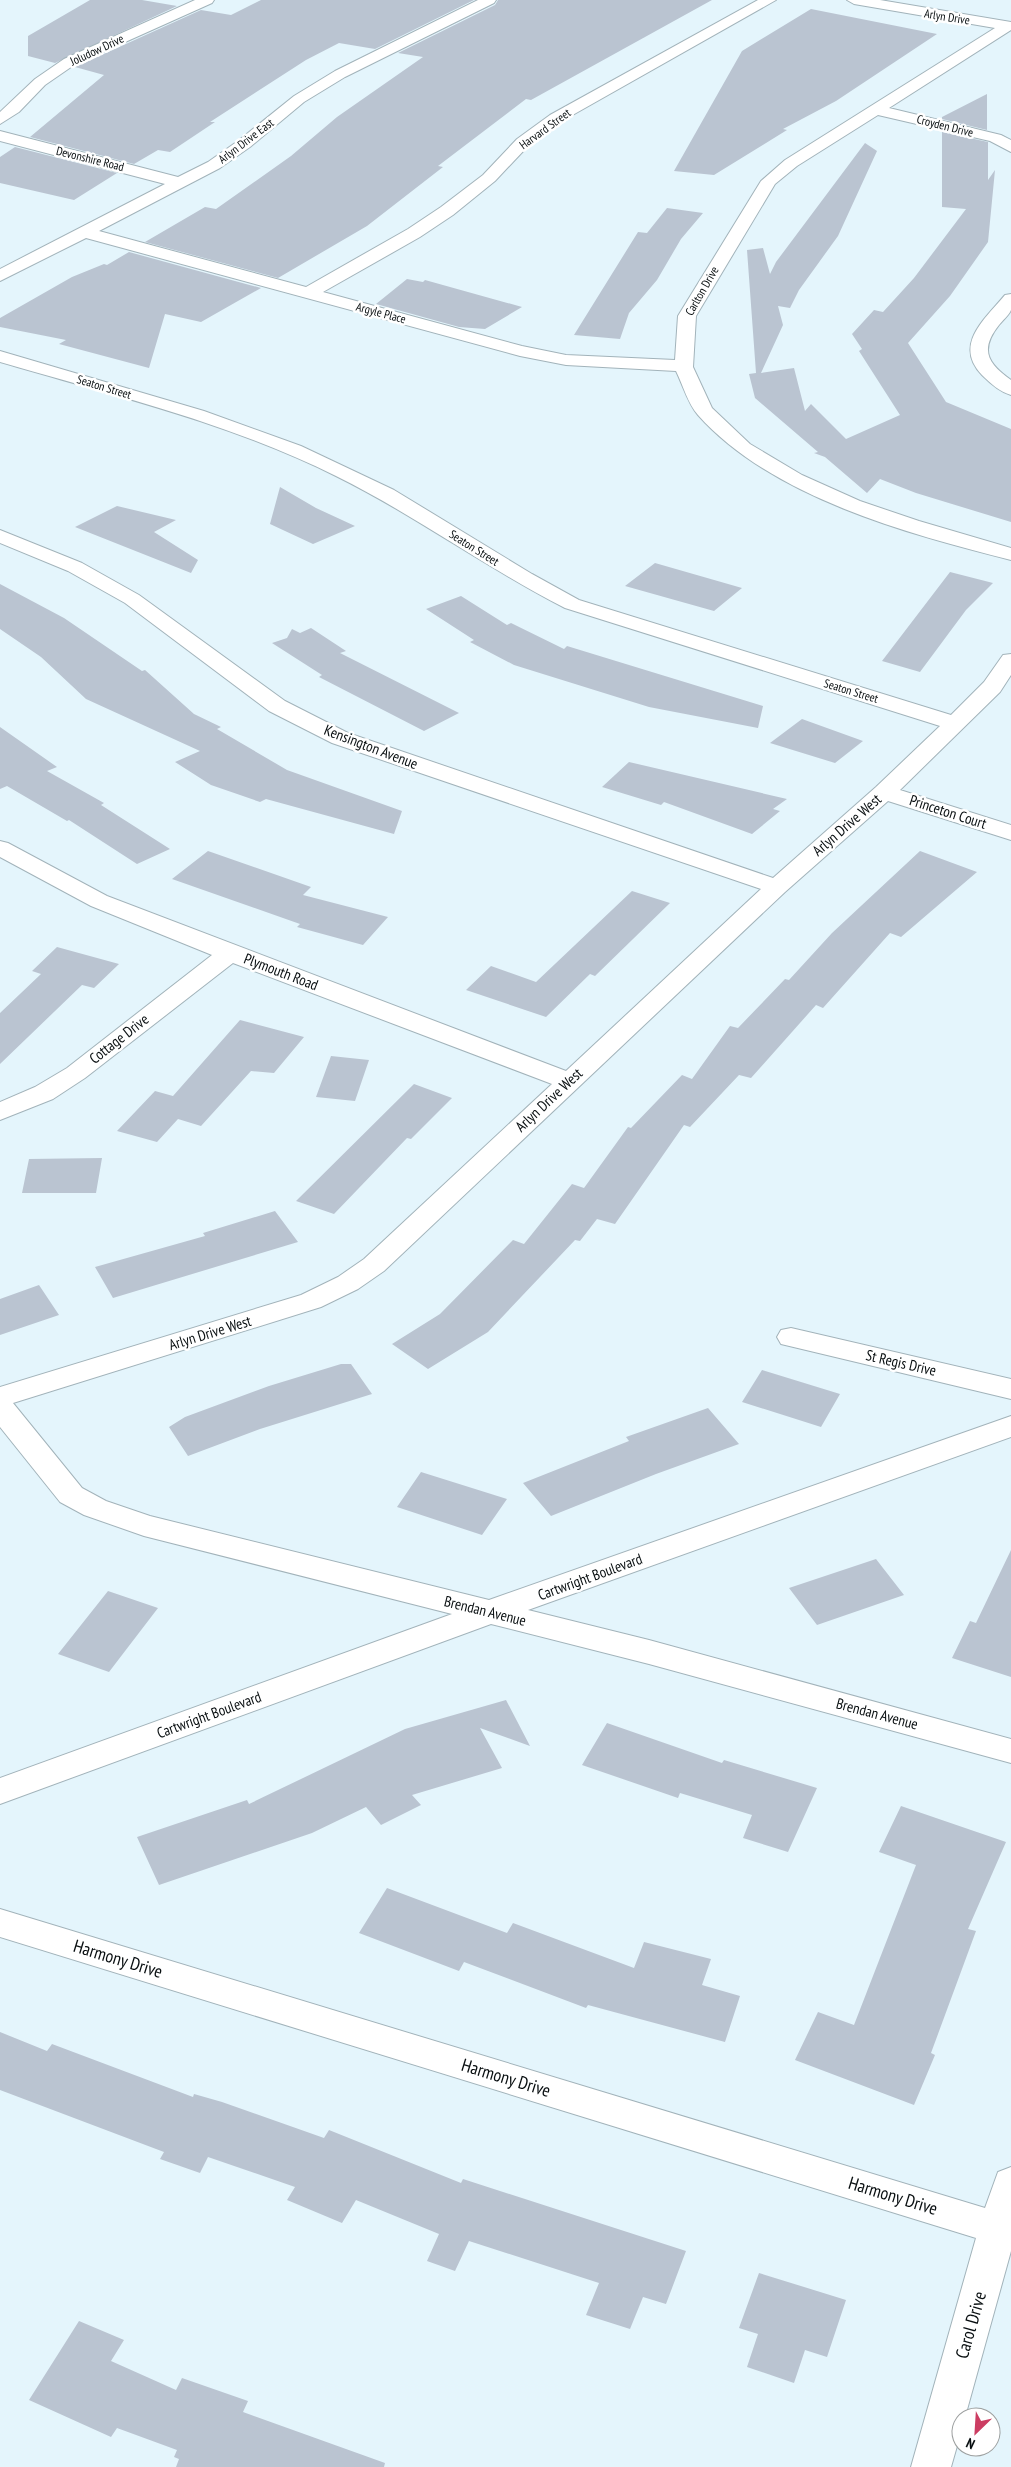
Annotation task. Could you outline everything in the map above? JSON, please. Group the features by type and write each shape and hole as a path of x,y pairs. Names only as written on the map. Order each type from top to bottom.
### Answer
{"street":[{"name":"Joludow Drive","path":"0,119 14,109 40,82 69,62 207,0"},
{"name":"Arlyn Drive East","path":"0,276 86,233 229,155 300,99 340,74 489,0"},
{"name":"Harvard Street","path":"309,293 414,233 447,211 489,178 523,142 556,118 769,0"},
{"name":"Arlyn Drive","path":"854,0 1010,26"},
{"name":"Carlton Drive","path":"1010,26 791,163 769,181 687,316 681,336 681,366 699,404 721,429 766,464 815,490 853,506 916,527 1011,554"},
{"name":"Croyden Drive","path":"877,110 995,138 1011,147"},
{"name":"Devonshire Road","path":"0,136 180,182"},
{"name":"Argyle Place","path":"86,233 520,351 557,358 681,366"},
{"path":"1011,299 981,336 976,347 980,363 992,378 1011,389"},
{"name":"Seaton Street","path":"0,356 174,408 243,431 314,460 387,494 531,584 572,604 954,723"},
{"name":"Kensington Avenue","path":"0,536 75,567 132,599 277,706 340,738 777,887"},
{"name":"Arlyn Drive West","path":"0,1397 311,1301 348,1283 374,1265 777,887 884,792 992,687 1011,660"},
{"name":"Princeton Court","path":"884,792 1011,832"},
{"name":"Plymouth Road","path":"0,848 99,901 230,953 569,1081"},
{"name":"Cottage Drive","path":"0,1112 44,1093 76,1073 230,953"},
{"name":"St Regis Drive","path":"791,1338 1011,1389"},
{"name":"Brendan Avenue","path":"0,1407 71,1495 95,1508 144,1524 649,1652 1011,1751"},
{"name":"Cartwright Boulevard","path":"0,1791 490,1612 1011,1426"},
{"name":"Harmony Drive","path":"0,1923 1005,2230"},
{"name":"Carol Drive","path":"931,2467 1005,2230 1011,2183"}],"building":[{"path":"90,0 142,0 177,6 55,63 28,56 28,36"},
{"path":"261,0 474,0 375,49 339,43 306,60 210,122 215,122 170,152 158,150 134,164 30,137 104,75 75,67 201,10 231,15"},
{"path":"498,0 712,0 531,100 526,99 438,166 443,167 367,226 278,278 145,242 205,207 216,209 291,156 337,117 423,57 398,53 495,5"},
{"path":"811,9 937,34 836,101 783,129 787,130 714,175 674,171 742,51"},
{"path":"987,94 987,130 942,119 942,117"},
{"path":"942,132 988,142 988,180 995,170 988,242 950,296 908,343 946,402 1011,429 1011,522 916,493 880,479 867,493 825,457 814,453 818,452 755,398 749,374 756,373 747,250 763,248 770,274 776,262 865,143 877,151 838,236 799,290 790,308 778,306 783,325 761,373 794,368 805,411 811,404 846,439 900,415 859,351 862,349 852,334 874,310 883,312 914,278 966,209 942,207"},
{"path":"15,147 117,173 74,200 0,183 0,157"},
{"path":"667,208 703,213 681,239 657,280 629,313 620,339 574,335 638,232 647,233"},
{"path":"129,252 261,288 201,322 165,314 149,368 59,344 66,340 0,327 0,318 72,277 104,264 107,265"},
{"path":"407,279 423,282 425,280 522,307 485,329 459,327 376,304"},
{"path":"280,487 316,508 355,526 313,544 270,524"},
{"path":"117,506 176,520 154,532 198,560 191,573 75,527"},
{"path":"655,563 742,588 714,611 625,586"},
{"path":"950,572 993,583 966,610 920,672 882,661"},
{"path":"0,584 64,618 142,671 145,670 194,714 221,727 217,729 287,770 402,811 394,834 266,799 260,802 211,785 175,762 200,751 86,699 41,657 0,629"},
{"path":"461,596 507,625 511,623 564,649 567,646 763,706 758,728 649,707 514,665 470,642 474,640 426,609"},
{"path":"311,628 346,651 340,653 459,713 424,731 319,677 322,675 272,643 287,638 292,629 300,633"},
{"path":"802,719 863,741 835,763 770,743"},
{"path":"0,727 57,767 47,771 104,803 101,805 170,849 137,864 69,820 67,821 7,786 0,789"},
{"path":"629,762 787,799 773,809 780,811 752,834 664,802 661,805 602,787"},
{"path":"208,851 311,887 303,895 388,917 363,945 297,927 300,924 172,879"},
{"path":"920,851 977,872 901,937 890,933 823,1008 816,1005 751,1078 739,1075 690,1127 684,1125 615,1224 597,1219 580,1241 575,1240 488,1332 428,1369 392,1344 440,1314 513,1240 524,1244 572,1184 584,1188 628,1127 631,1128 682,1075 692,1079 730,1026 738,1028 785,979 789,980 832,933"},
{"path":"632,891 670,903 595,976 590,974 546,1017 466,990 491,966 536,982"},
{"path":"57,947 119,964 94,988 82,985 0,1064 0,1013 41,974 32,971"},
{"path":"240,1020 304,1037 274,1073 251,1071 201,1126 178,1119 157,1142 117,1131 155,1091 173,1096"},
{"path":"331,1056 369,1060 355,1101 316,1097"},
{"path":"414,1084 452,1098 411,1139 407,1138 334,1214 296,1201"},
{"path":"102,1158 96,1193 22,1193 29,1159"},
{"path":"275,1211 298,1242 113,1298 95,1267 205,1236 203,1233"},
{"path":"39,1285 59,1315 0,1335 0,1299"},
{"path":"341,1364 351,1364 372,1394 260,1429 188,1456 169,1427 185,1417 269,1386"},
{"path":"762,1370 840,1394 821,1427 742,1402"},
{"path":"708,1408 739,1444 656,1474 551,1516 523,1483 629,1441 626,1437"},
{"path":"421,1472 507,1499 482,1535 397,1507"},
{"path":"1011,1550 1011,1677 952,1658 970,1621 976,1623"},
{"path":"876,1559 904,1595 817,1625 789,1588"},
{"path":"108,1591 158,1608 109,1672 58,1654"},
{"path":"506,1700 530,1746 480,1728 502,1768 412,1795 421,1805 381,1825 366,1807 312,1833 159,1885 137,1837 247,1800 249,1804 405,1729"},
{"path":"607,1723 722,1763 724,1760 817,1788 788,1852 743,1838 752,1815 680,1793 678,1798 582,1765"},
{"path":"901,1806 1006,1842 968,1929 976,1931 931,2053 935,2055 914,2105 795,2060 818,2012 854,2025 916,1865 879,1852"},
{"path":"387,1888 507,1933 513,1923 634,1968 644,1942 711,1959 702,1985 740,1996 725,2042 588,2005 586,2008 464,1962 459,1971 359,1933"},
{"path":"0,2032 47,2051 52,2044 193,2097 194,2094 222,2102 324,2138 329,2130 461,2183 463,2179 686,2251 666,2304 643,2297 630,2329 586,2315 599,2283 469,2241 455,2271 427,2261 439,2234 356,2200 342,2223 287,2200 295,2187 208,2157 200,2173 160,2159 164,2152 0,2090"},
{"path":"759,2273 846,2300 827,2357 805,2350 794,2383 747,2367 758,2334 739,2328"},
{"path":"79,2321 124,2340 111,2361 176,2390 182,2378 248,2401 243,2412 385,2463 384,2467 176,2467 179,2459 174,2457 177,2450 117,2428 111,2437 29,2400"}]}
